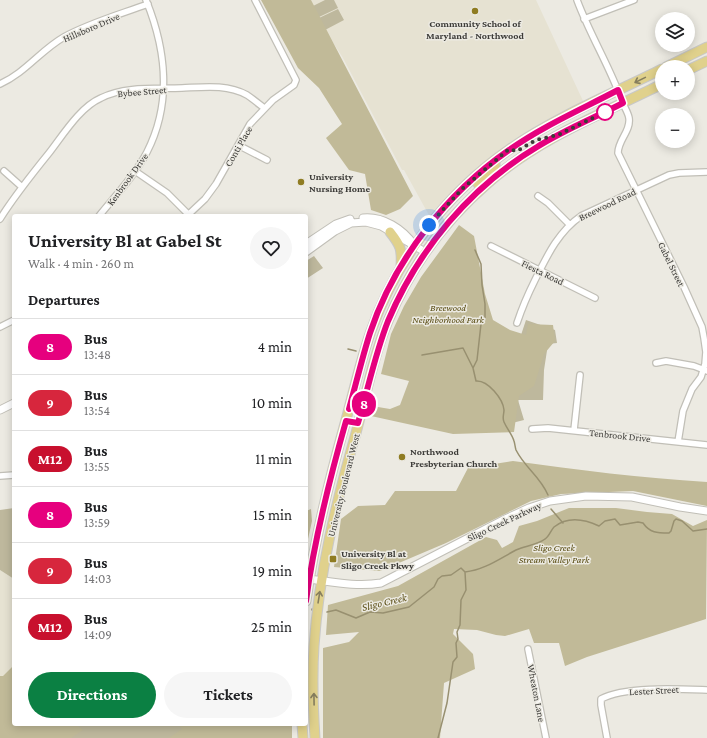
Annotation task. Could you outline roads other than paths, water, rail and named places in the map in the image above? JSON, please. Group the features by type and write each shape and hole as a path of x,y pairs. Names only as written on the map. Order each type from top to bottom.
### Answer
{"main road":[{"path":"680,60 707,47"},
{"path":"695,67 707,61"},
{"name":"University Boulevard West","path":"308,586 322,512 371,332 389,289 414,245 444,207 462,189 509,149 536,133 655,72"},
{"name":"University Boulevard West","path":"315,738 313,683 314,647 317,612 322,581 339,493 375,362 388,322 400,296 425,252 448,223 488,183 511,164 558,135 655,87"},
{"path":"509,149 517,151 536,140 558,135"},
{"path":"457,213 459,202 493,170 495,161"},
{"path":"390,232 399,243 402,253 401,268"},
{"path":"302,726 303,738"}],"street":[{"name":"Conti Place","path":"191,214 205,200 216,184 250,124 264,108 294,85 296,80 255,0"},
{"name":"Gabel Street","path":"577,0 584,19 618,90 630,121 628,128 620,142 618,153 702,327 706,352 705,370 692,389 683,410 678,442"},
{"path":"584,19 634,0"},
{"name":"Hillsboro Drive","path":"0,84 20,73 46,49 65,37 147,2"},
{"name":"Kenbrook Drive","path":"101,214 147,152 161,111 164,88 162,50 147,2"},
{"name":"Bybee Street","path":"0,218 22,187 76,118 90,104 100,98 116,92 164,88 213,87 228,88 248,96 264,108"},
{"path":"238,145 267,160"},
{"path":"4,170 22,187"},
{"path":"135,170 167,193 189,214"},
{"name":"Breewood Road","path":"517,323 523,305 555,241 569,224 581,216 669,175 679,173 707,172"},
{"path":"538,196 548,203 569,224"},
{"path":"308,243 336,224 352,218 367,217 382,219 392,224 410,238 414,245"},
{"path":"308,251 335,231 351,223 366,222 381,226 425,252"},
{"name":"Fiesta Road","path":"491,246 595,298"},
{"path":"0,327 12,321"},
{"path":"656,363 666,361 705,370"},
{"path":"574,430 580,375"},
{"path":"0,410 12,404"},
{"name":"Tenbrook Drive","path":"532,429 548,428 574,430 707,445"},
{"path":"0,476 12,475"},
{"name":"Sligo Creek Parkway","path":"309,579 351,585 381,583 503,520 529,508 550,501 586,496 632,496 680,507 707,511"},
{"name":"Wheaton Lane","path":"528,649 546,738"},
{"name":"Lester Street","path":"607,738 601,705 602,699 607,696 629,691 682,689 707,690"}],"waterway":[{"path":"473,368 477,360 481,324 485,319 481,264 475,250"},
{"path":"422,355 463,348 473,368 476,381 490,387 501,401 504,410 503,420 513,438 516,450 541,482 548,495"},
{"path":"348,349 356,351"},
{"path":"551,509 563,523"},
{"name":"Sligo Creek","path":"327,612 336,610 356,618 370,612 383,613 409,607 434,587 438,579 442,576 451,575 461,568 465,572 485,567 516,550 542,541 548,537 554,527 565,521 582,520 599,526 605,521 615,519 620,525 638,522 643,523 651,531 669,533 676,519 682,521 693,531 707,529"},
{"path":"438,738 447,703 453,662 457,657 456,643 458,639 457,632 460,625 461,600 466,590 465,572"}],"place":[{"name":"Community School of Maryland - Northwood","path":"475,11"},
{"name":"University Nursing Home","path":"301,182"},
{"name":"Northwood Presbyterian Church","path":"402,457"},
{"name":"University Bl at Sligo Creek Pkwy","path":"333,559"}],"park label":[{"name":"Breewood Neighborhood Park","path":"448,312"},
{"name":"Sligo Creek Stream Valley Park","path":"554,552"}]}
